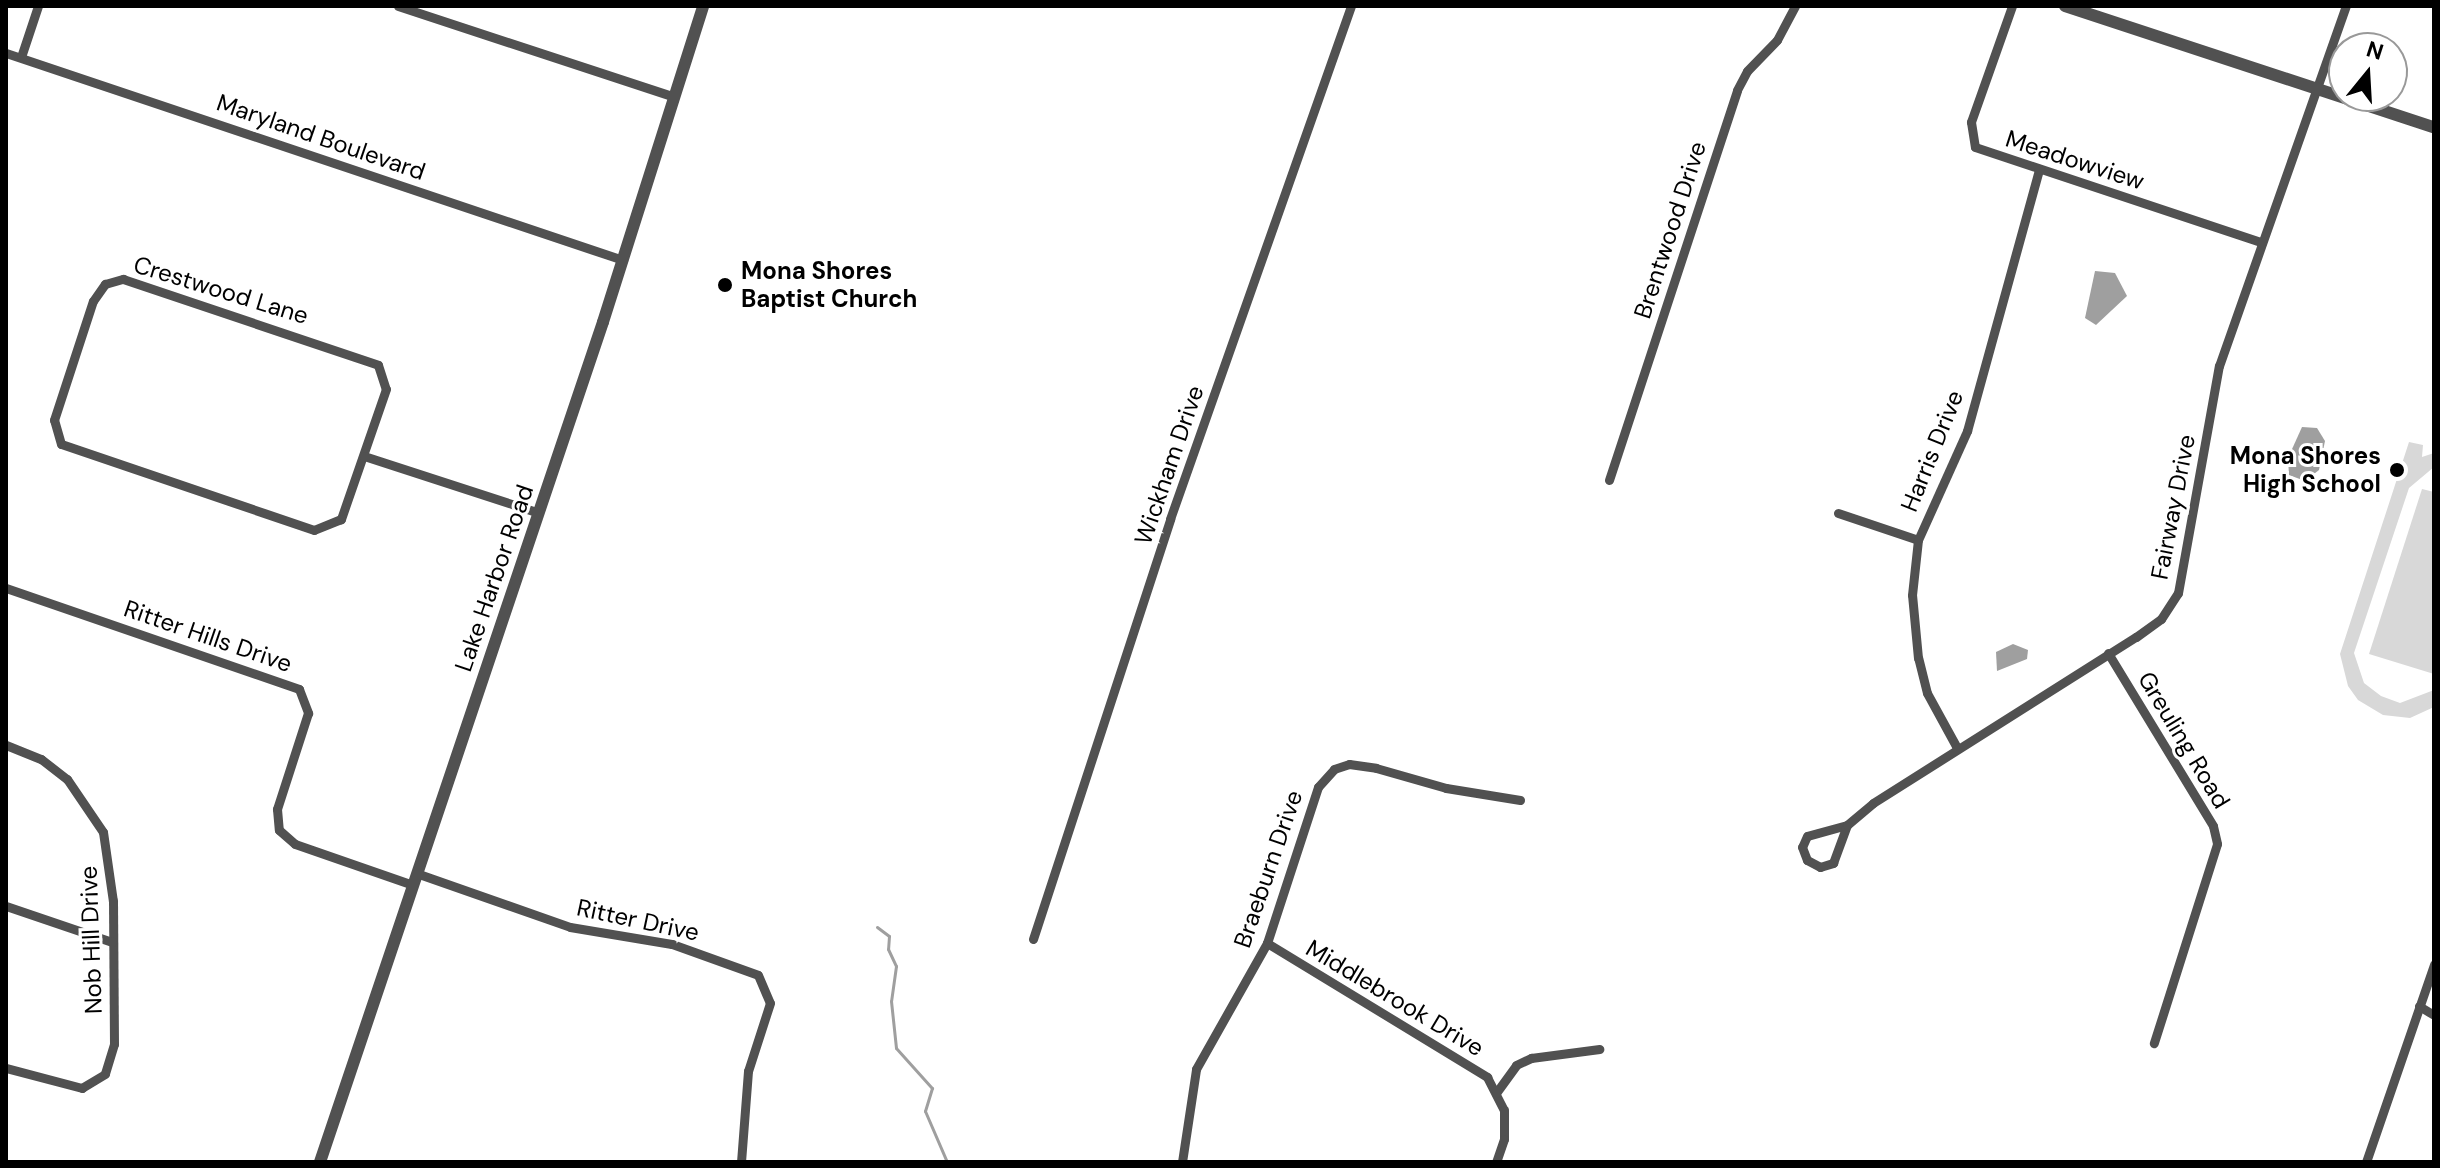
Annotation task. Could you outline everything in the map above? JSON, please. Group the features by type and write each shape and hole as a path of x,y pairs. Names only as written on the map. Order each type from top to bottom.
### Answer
{"street":[{"path":"21,57 38,6"},
{"path":"398,6 674,97"},
{"name":"Lake Harbor Road","path":"320,1162 623,260 703,6"},
{"name":"Wickham Drive","path":"1033,939 1170,519 1351,6"},
{"name":"Brentwood Drive","path":"1609,480 1737,90 1747,71 1777,40 1795,6"},
{"name":"Meadowview","path":"2012,6 1970,139 1982,151 2261,242"},
{"path":"2065,6 2434,127"},
{"name":"Fairway Drive","path":"1847,825 1833,863 1820,867 1807,860 1802,847 1807,836 1847,825 1956,746 2161,619 2178,593 2219,366 2346,6"},
{"name":"Maryland Boulevard","path":"6,53 623,260"},
{"name":"Harris Drive","path":"1956,746 1927,693 1918,658 1912,595 1918,540 1967,431 2039,169"},
{"name":"Crestwood Lane","path":"123,279 373,361 383,370 386,389 364,456 341,519 314,530 66,449 54,432 54,420 96,293 110,281 123,279"},
{"path":"364,456 539,513"},
{"path":"1838,513 1918,540"},
{"name":"Ritter Hills Drive","path":"6,588 299,689 308,713 277,809 279,830 295,844 414,879"},
{"name":"Greuling Road","path":"2108,653 2213,826 2217,844 2154,1043"},
{"name":"Nob Hill Drive","path":"6,745 60,773 97,818 110,857 114,1054 105,1074 90,1085 72,1088 6,1068"},
{"name":"Braeburn Drive","path":"1182,1162 1196,1069 1267,943 1318,787 1334,769 1349,764 1376,768 1446,788 1520,800"},
{"name":"Ritter Drive","path":"414,879 570,927 672,944 758,975 770,1003 748,1071 741,1162"},
{"path":"6,906 112,942"},
{"name":"Middlebrook Drive","path":"1267,943 1487,1077 1496,1093"},
{"path":"2366,1162 2434,964"},
{"path":"2419,1006 2434,1015"},
{"path":"1496,1162 1504,1139 1504,1110 1496,1093 1516,1065 1531,1058 1599,1049"}],"shaded area":[{"path":"2095,271 2115,273 2127,296 2096,325 2085,318"},
{"path":"2302,427 2317,428 2325,441 2319,470 2305,481 2289,475 2288,458"},
{"path":"2409,442 2423,445 2422,457 2434,453 2434,467 2409,488 2354,653 2364,683 2381,696 2400,703 2434,690 2434,707 2410,718 2383,715 2358,700 2348,686 2340,654"},
{"path":"2422,489 2434,492 2434,674 2369,654"},
{"path":"2013,644 2028,650 2027,659 1997,671 1996,652"}],"waterway":[{"path":"877,927 889,936 888,949 896,966 891,1001 896,1048 932,1088 925,1111 947,1162"}],"place":[{"name":"Mona Shores Baptist Church","path":"725,285"},
{"name":"Mona Shores High School","path":"2397,470"}]}
